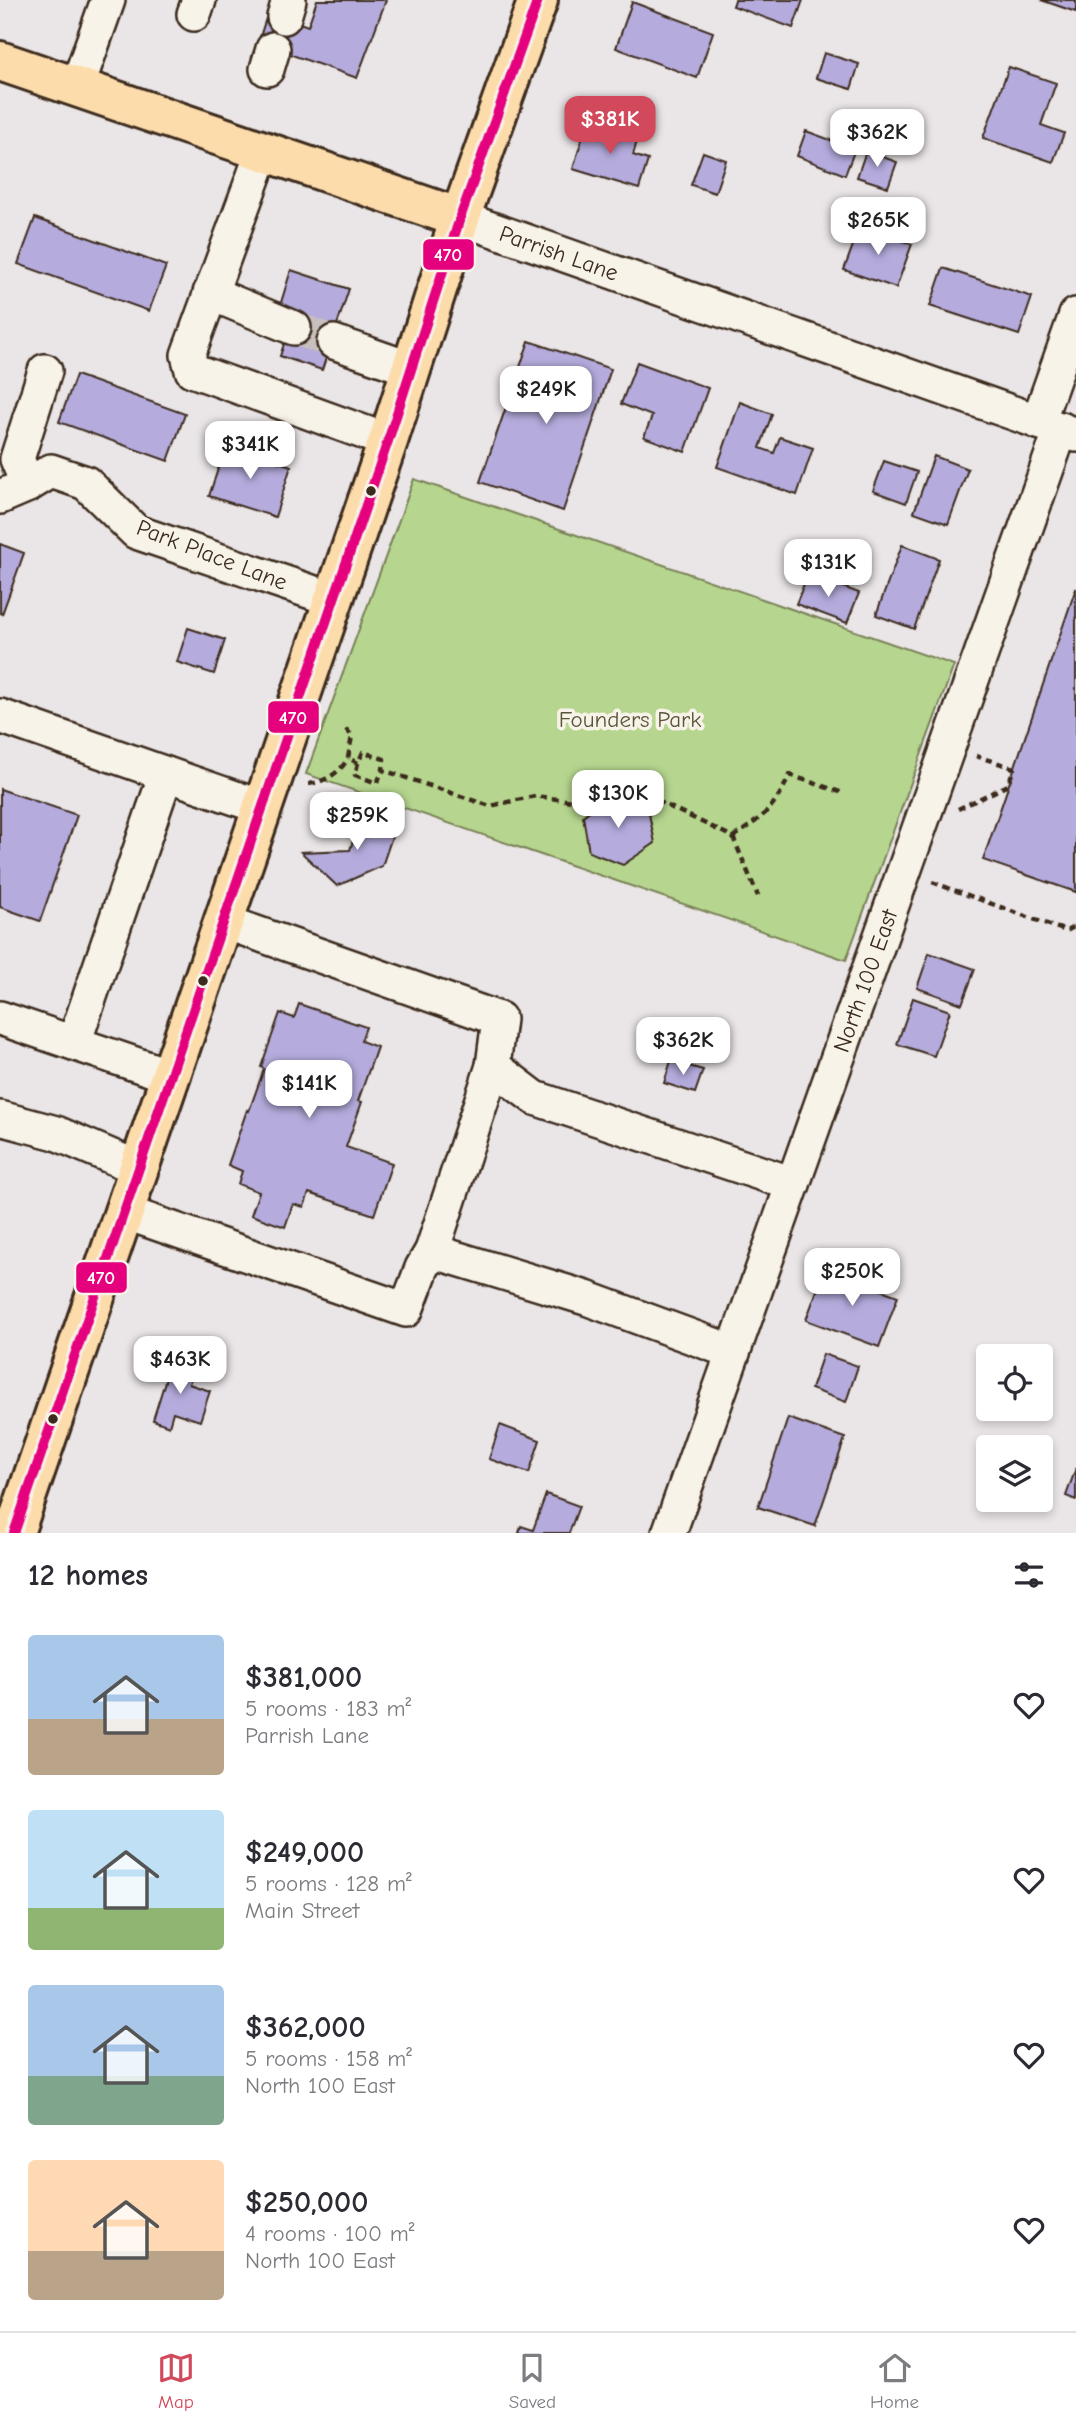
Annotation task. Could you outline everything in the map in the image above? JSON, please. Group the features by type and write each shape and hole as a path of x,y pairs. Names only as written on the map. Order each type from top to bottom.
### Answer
{"main road":[{"path":"14,1533 388,441 532,2"},
{"name":"Parrish Lane","path":"0,61 460,218"}],"street":[{"path":"77,87 108,0"},
{"path":"262,151 188,355 191,370 388,441"},
{"name":"Parrish Lane","path":"460,218 1058,429"},
{"path":"210,293 294,328"},
{"name":"North 100 East","path":"669,1533 1058,429 1076,315"},
{"path":"334,342 411,369"},
{"name":"Park Place Lane","path":"14,491 17,459 45,371"},
{"name":"Park Place Lane","path":"14,491 51,471 86,483 136,532 332,599"},
{"path":"0,716 261,807"},
{"path":"74,1043 166,774"},
{"path":"124,1212 406,1310 422,1268 432,1251 493,1066 499,1019 222,921"},
{"path":"0,1018 170,1076"},
{"path":"493,1066 535,1098 793,1184"},
{"path":"0,1118 56,1133 138,1168"},
{"path":"432,1251 586,1298 733,1352"}],"path":[{"path":"310,785 321,783 344,767 352,736 346,729"},
{"path":"363,752 384,759 383,770 377,783 355,775 363,752"},
{"path":"956,811 1008,785 1014,768 975,755"},
{"path":"348,758 358,762"},
{"path":"383,770 490,807 535,796 580,802 597,794 645,794 733,837 758,896"},
{"path":"733,837 757,821 778,801 790,775 843,793"},
{"path":"930,881 1066,931 1076,926"}],"green space":[{"name":"Founders Park","path":"414,479 954,665 846,960 306,774"}],"building":[{"path":"317,0 386,0 357,78 258,43 268,12 308,26"},
{"path":"735,0 803,0 793,28 733,6"},
{"path":"1041,0 1076,0 1076,12"},
{"path":"632,2 713,32 697,78 616,48"},
{"path":"824,53 859,64 851,89 816,78"},
{"path":"1009,67 1056,83 1041,125 1064,133 1053,162 983,138"},
{"path":"587,122 638,138 633,155 648,160 639,189 573,169"},
{"path":"806,131 855,149 845,175 797,156"},
{"path":"866,151 897,162 888,187 857,177"},
{"path":"703,152 726,160 715,193 691,185"},
{"path":"35,218 166,266 149,311 18,264"},
{"path":"860,226 912,244 896,288 844,270"},
{"path":"943,268 1032,297 1019,335 930,306"},
{"path":"291,270 349,289 322,370 280,356 294,314 279,309"},
{"path":"529,341 611,369 563,511 480,482"},
{"path":"637,362 708,388 685,452 644,437 652,416 621,404"},
{"path":"76,375 185,414 168,461 59,422"},
{"path":"740,402 772,414 760,448 774,453 780,437 813,448 797,495 717,467"},
{"path":"226,445 291,466 275,517 209,496"},
{"path":"934,456 968,469 948,524 914,512"},
{"path":"884,461 917,472 906,503 873,491"},
{"path":"0,544 24,553 2,614 0,613"},
{"path":"902,545 939,559 914,629 876,615"},
{"path":"808,574 859,593 847,623 796,604"},
{"path":"1076,588 1076,892 983,860"},
{"path":"188,628 225,640 214,674 177,662"},
{"path":"0,789 77,815 40,921 0,907"},
{"path":"611,794 648,809 655,843 623,865 589,852 583,816"},
{"path":"362,813 396,825 382,866 337,886 301,852 350,850"},
{"path":"929,953 975,969 962,1004 917,988"},
{"path":"913,998 950,1011 934,1056 897,1044"},
{"path":"299,1004 366,1027 361,1041 377,1047 358,1101 362,1102 346,1147 392,1163 374,1215 309,1193 304,1207 293,1204 285,1227 251,1215 259,1192 238,1184 242,1171 228,1165 264,1069 261,1067 280,1013 294,1018"},
{"path":"671,1061 703,1070 695,1093 664,1083"},
{"path":"825,1269 898,1296 879,1347 806,1320"},
{"path":"823,1354 858,1366 846,1402 811,1389"},
{"path":"171,1362 194,1370 189,1384 210,1391 200,1421 173,1412 169,1426 153,1420"},
{"path":"788,1418 845,1438 815,1526 758,1507"},
{"path":"500,1425 540,1440 529,1473 489,1459"},
{"path":"1076,1468 1076,1500 1066,1496"},
{"path":"546,1494 579,1506 569,1533 519,1533 521,1526 533,1530"}],"tunnel":[{"path":"294,328 334,342"}],"transit line":[{"name":"470","path":"14,1533 388,441 460,218 538,0"}]}
